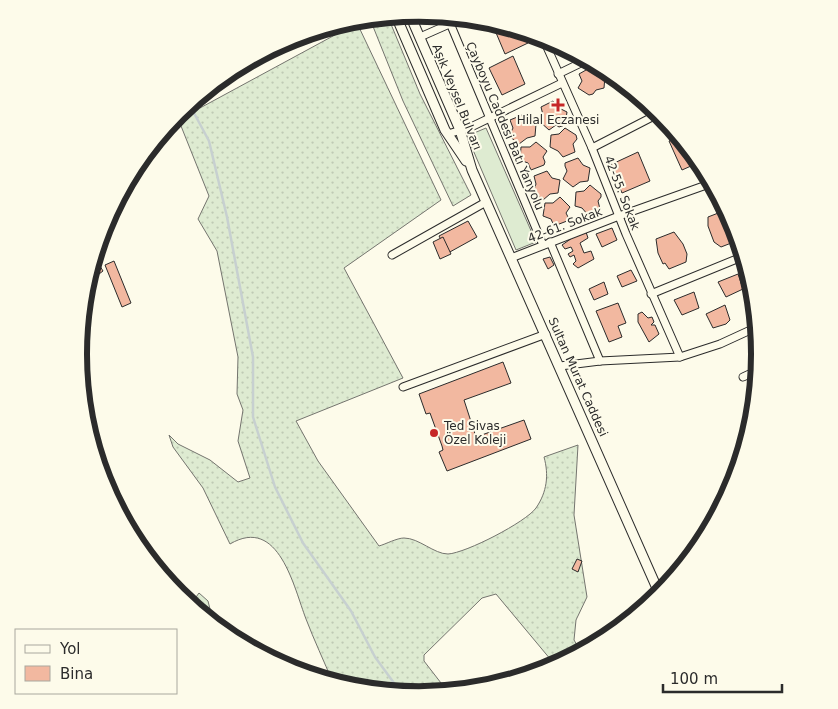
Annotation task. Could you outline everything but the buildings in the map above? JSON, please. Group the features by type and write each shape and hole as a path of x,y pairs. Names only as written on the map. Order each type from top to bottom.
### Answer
{"street":[{"name":"Aşık Veysel Bulvarı","path":"413,22 460,130 472,170"},
{"name":"Aşık Veysel Bulvarı","path":"399,23 448,134 472,170"},
{"path":"420,37 443,23"},
{"name":"Çayboyu Caddesi Batı Yanyolu","path":"450,24 488,119 600,361"},
{"name":"42-55. Sokak","path":"547,48 592,148 651,294 680,357"},
{"path":"558,74 579,64"},
{"path":"448,134 488,119 562,84"},
{"path":"592,148 651,117"},
{"name":"Sultan Murat Caddesi","path":"472,170 656,587"},
{"name":"42-61. Sokak","path":"512,258 619,216 705,186"},
{"path":"392,254 486,202"},
{"path":"651,294 737,259"},
{"path":"560,366 600,361 680,357 720,344 750,330"},
{"path":"403,387 546,334"},
{"path":"743,377 750,374"}],"green space":[{"path":"391,24 420,94 471,195 453,206 403,101 373,26"},
{"path":"359,28 441,200 344,268 403,378 296,421 318,461 379,546 404,538 415,540 437,552 448,554 481,543 530,514 540,502 545,490 547,477 544,457 578,445 574,515 587,597 576,620 574,640 577,646 550,659 496,594 482,598 424,655 424,661 443,686 376,684 329,674 309,627 290,574 282,559 272,547 261,539 247,538 230,544 203,488 173,447 169,435 178,444 210,460 238,482 250,478 238,441 243,410 237,394 238,357 217,251 198,219 209,196 180,124 198,106 200,108 340,32"},
{"path":"486,128 536,242 516,250 467,136"},
{"path":"199,593 208,601 211,613 200,604 195,599"}],"waterway":[{"path":"192,112 209,141 227,217 253,357 253,417 275,487 303,543 351,611 375,657 396,686"}],"place":[{"name":"Hilal Eczanesi","path":"558,105"},
{"name":"Ted Sivas Özel Koleji","path":"434,433"}]}
